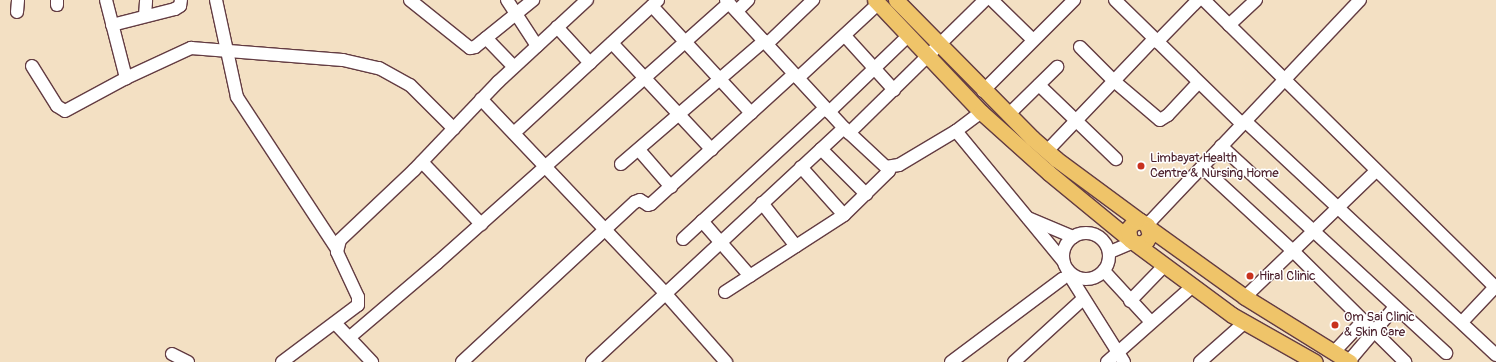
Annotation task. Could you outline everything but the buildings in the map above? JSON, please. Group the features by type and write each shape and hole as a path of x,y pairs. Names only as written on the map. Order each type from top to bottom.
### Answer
{"main road":[{"path":"896,0 983,91 1047,151 1245,297 1349,362"},
{"path":"877,2 981,112 1049,173 1133,242 1193,286 1297,358 1315,362"},
{"path":"1133,242 1146,241 1150,235 1146,224"}],"street":[{"path":"106,0 126,78"},
{"path":"145,16 146,0"},
{"path":"112,25 175,9 180,6 181,0"},
{"path":"216,0 234,87 246,114 336,248 359,301 355,308 282,362"},
{"path":"410,0 464,45 475,47 533,0"},
{"path":"507,0 537,46"},
{"path":"336,248 340,240 422,162 481,99 587,0"},
{"path":"350,337 481,224 685,42 731,5 748,0"},
{"path":"622,164 720,80 766,43 813,0"},
{"path":"592,362 664,292 801,167 894,90 985,0"},
{"path":"992,0 1033,40"},
{"path":"1116,0 1198,83 1339,206 1496,355"},
{"path":"1047,151 1114,81 1198,0"},
{"path":"1204,0 1495,287 1462,322"},
{"path":"1229,25 1256,0"},
{"path":"1146,224 1360,0"},
{"path":"983,91 1070,1"},
{"path":"462,362 638,200 649,206 751,114 845,36 877,2"},
{"path":"514,133 655,3 685,42 751,114"},
{"path":"725,292 844,215 889,171 846,131 731,5"},
{"path":"557,27 590,63"},
{"path":"845,36 894,90"},
{"path":"683,239 908,36"},
{"path":"486,38 514,67"},
{"path":"612,43 678,116 712,150"},
{"path":"1080,47 1114,81 1160,120 1168,115 1198,83"},
{"path":"32,66 57,106 65,111 126,78 191,48 226,52 343,60 379,68 420,92 454,129"},
{"path":"1008,115 1057,67"},
{"path":"1039,85 1116,159"},
{"path":"481,99 664,292 726,362"},
{"path":"886,167 898,164 956,131 981,112"},
{"path":"956,131 1027,218 1083,298 1121,357"},
{"path":"1221,146 1446,353"},
{"path":"821,149 866,194"},
{"path":"639,150 671,187"},
{"path":"422,162 481,224"},
{"path":"801,167 844,215"},
{"path":"1202,167 1292,251 1405,362"},
{"path":"1245,297 1376,171"},
{"path":"762,203 796,246"},
{"path":"1027,218 1073,237"},
{"path":"702,221 750,276"},
{"path":"1087,232 1097,235 1105,242 1110,252 1109,262 1104,271 1096,278 1085,280 1075,277 1064,270 1063,250 1073,237 1087,232"},
{"path":"1110,252 1133,242"},
{"path":"1130,301 1165,265"},
{"path":"951,362 1064,270"},
{"path":"1104,271 1130,301 1151,322"},
{"path":"1107,362 1121,357 1151,322 1193,286"},
{"path":"1014,362 1083,298"},
{"path":"1349,362 1395,307"},
{"path":"1334,352 1363,321"},
{"path":"1200,362 1245,322"},
{"path":"335,323 350,337 372,362"},
{"path":"172,354 188,362"}],"place":[{"name":"Limbayat Health Centre & Nursing Home","path":"1141,166"},
{"name":"Hiral Clinic","path":"1250,276"},
{"name":"Om Sai Clinic & Skin Care","path":"1335,325"}]}
